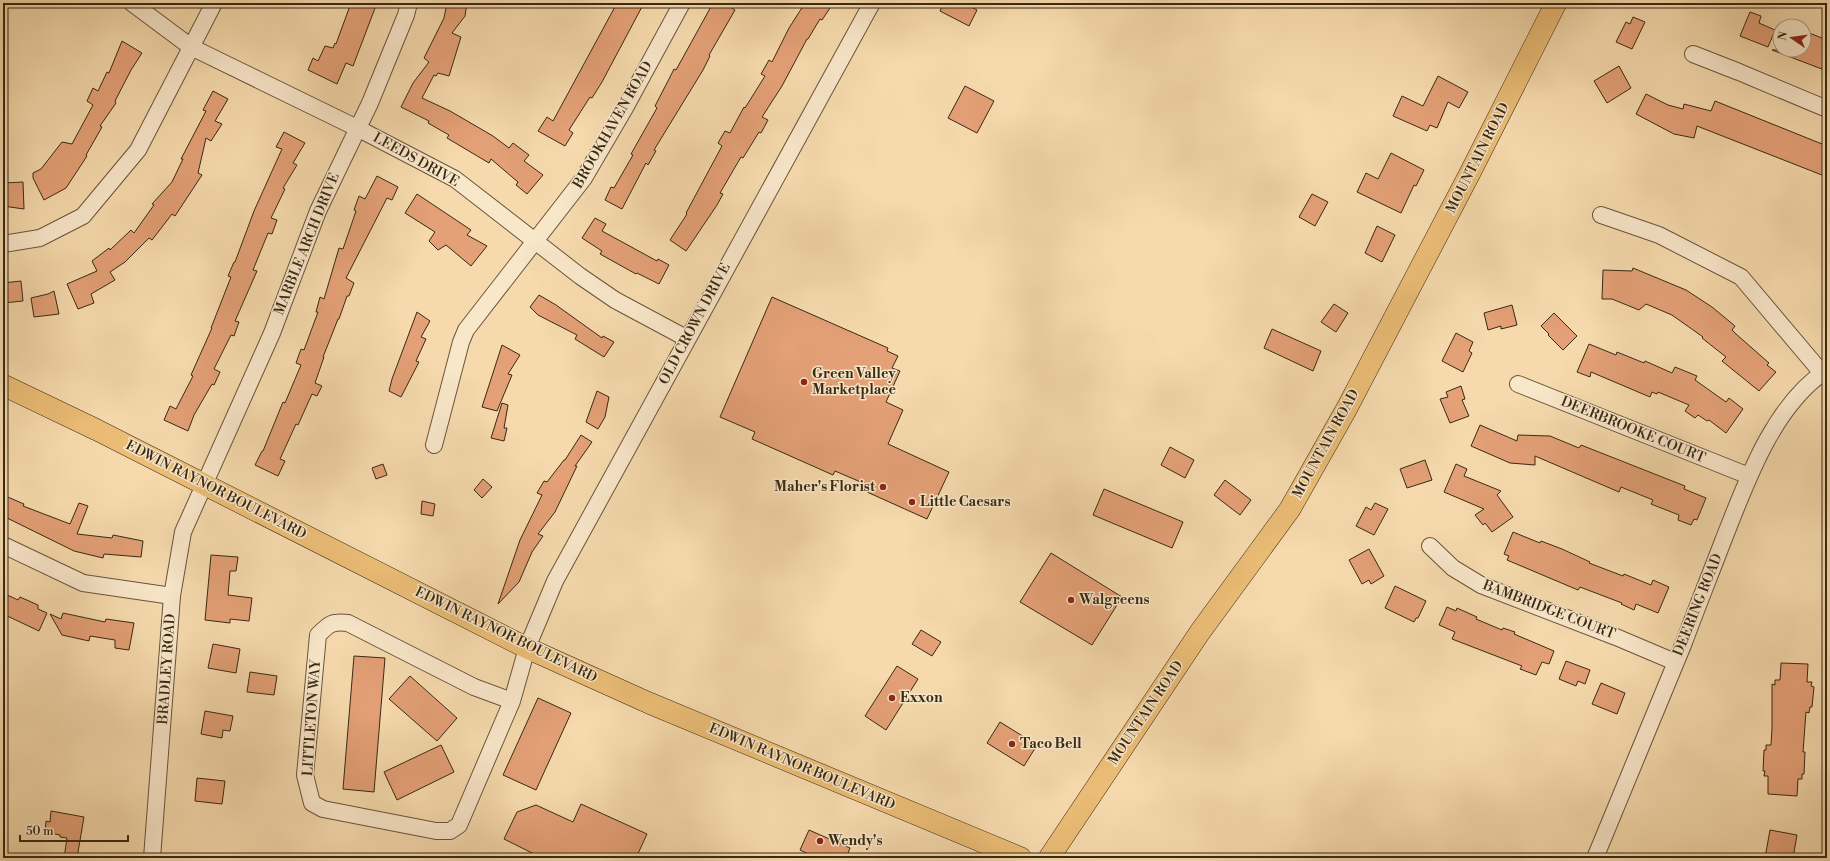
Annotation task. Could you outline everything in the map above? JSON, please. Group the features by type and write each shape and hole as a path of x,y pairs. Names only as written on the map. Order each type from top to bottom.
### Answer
{"main road":[{"name":"MOUNTAIN ROAD","path":"1049,858 1196,639 1290,509 1354,395 1464,185 1556,3"},
{"name":"EDWIN RAYNOR BOULEVARD","path":"3,385 97,430 527,648 649,703 1021,858"}],"street":[{"name":"LEEDS DRIVE","path":"132,3 191,47 357,128 455,179 580,276 615,300 686,338"},
{"path":"3,244 40,238 83,216 138,150 214,3"},
{"name":"MARBLE ARCH DRIVE","path":"204,485 272,333 318,211 370,103 406,16 409,3"},
{"name":"BROOKHAVEN ROAD","path":"434,445 461,342 466,330 584,178 625,108 682,3"},
{"name":"OLD CROWN DRIVE","path":"527,648 555,581 648,413 686,338 872,3"},
{"path":"1693,54 1740,72 1827,110"},
{"path":"1601,216 1659,235 1741,278 1825,371"},
{"name":"DEERING ROAD","path":"1595,858 1675,662 1748,476 1778,422 1793,403 1825,371"},
{"name":"DEERBROOKE COURT","path":"1518,384 1748,476"},
{"name":"BRADLEY ROAD","path":"152,858 172,596 183,532 204,485"},
{"path":"3,545 83,583 172,596"},
{"name":"BAMBRIDGE COURT","path":"1430,546 1453,568 1481,585 1616,637 1675,662"},
{"name":"LITTLETON WAY","path":"512,701 474,687 348,623 336,622 327,626 318,635 305,775 312,802 323,809 436,831 450,831 459,825 512,701 527,648"}],"building":[{"path":"351,3 377,3 353,66 346,63 337,84 308,70 313,58 318,61 325,46 333,48 335,43 336,44"},
{"path":"447,3 467,3 465,16 452,33 461,37 449,76 438,73 436,76 434,75 422,98 450,111 493,136 509,148 513,143 529,155 524,161 543,175 527,194 516,185 518,182 491,159 489,163 447,138 449,135 428,123 429,121 401,107 413,83 429,62 424,58 444,18"},
{"path":"617,3 644,3 602,82 592,98 590,97 569,130 573,133 565,146 538,131 547,117 553,121"},
{"path":"713,3 724,3 735,10 709,55 710,56 703,70 654,150 656,151 648,165 646,163 622,209 605,200 611,187 614,188 633,155 631,154 657,108 655,106 674,69 676,70"},
{"path":"805,3 822,3 830,8 822,20 820,19 807,39 782,86 762,117 768,120 761,133 759,132 743,158 741,157 720,193 723,194 717,205 686,251 670,240 687,214 686,213 722,146 718,143 725,131 730,133 744,107 745,108 765,76 761,74 769,60 772,62 789,28"},
{"path":"944,3 964,3 977,10 969,26 940,11"},
{"path":"1750,12 1761,16 1759,23 1772,29 1772,37 1768,47 1740,36"},
{"path":"1633,17 1645,22 1632,49 1616,42 1626,22 1630,24"},
{"path":"1812,34 1827,40 1827,71 1793,58 1812,58"},
{"path":"122,41 142,53 131,70 115,101 116,103 100,126 102,127 86,155 87,156 66,188 44,200 33,178 33,173 41,169 62,142 72,144 93,105 87,101 93,88 98,91 107,72 109,73"},
{"path":"1619,66 1631,88 1607,103 1594,81"},
{"path":"1438,76 1468,92 1459,108 1448,102 1437,128 1430,125 1427,131 1393,116 1402,96 1423,106"},
{"path":"965,86 994,101 977,133 948,118"},
{"path":"213,91 228,99 215,121 222,124 211,141 206,138 198,173 202,175 175,216 172,214 152,240 149,238 125,262 110,272 115,280 91,294 94,303 78,309 67,284 97,271 92,261 109,248 110,250 131,230 134,233 154,205 152,204 172,182 183,159 181,159 206,111 203,110"},
{"path":"1646,94 1668,105 1683,109 1684,104 1711,111 1715,101 1827,146 1827,177 1697,126 1694,138 1674,134 1636,114"},
{"path":"284,132 305,143 293,163 297,165 283,188 285,189 271,218 277,220 272,234 268,233 253,270 257,271 235,321 239,322 234,336 231,335 214,369 220,372 214,385 212,384 194,415 188,431 164,420 170,406 176,409 193,376 191,375 212,328 231,277 228,276 235,262 254,211 282,149 276,147"},
{"path":"1391,153 1424,170 1416,186 1414,185 1401,213 1357,192 1366,173 1378,179"},
{"path":"377,176 398,187 392,200 387,198 346,278 354,283 349,296 347,296 323,357 315,383 322,386 317,396 312,394 298,425 296,424 280,459 285,461 278,476 255,465 263,451 283,402 285,403 301,365 296,363 301,349 304,350 318,312 316,312 320,297 324,299 339,248 343,249 356,211 354,210 359,196 365,199"},
{"path":"23,182 24,209 3,206 3,183"},
{"path":"417,194 471,230 467,235 487,246 471,266 446,245 438,250 429,241 435,232 405,213"},
{"path":"1312,194 1328,202 1315,226 1299,217"},
{"path":"595,218 606,224 602,231 657,261 658,259 669,265 659,284 637,273 636,274 600,254 602,251 582,238"},
{"path":"1377,226 1395,235 1382,262 1365,253"},
{"path":"1633,268 1686,290 1712,307 1735,326 1732,330 1769,363 1767,365 1776,372 1759,391 1722,361 1726,357 1702,338 1703,337 1672,315 1646,304 1639,310 1612,299 1602,299 1603,270 1632,271"},
{"path":"21,281 23,301 3,303 3,283"},
{"path":"54,291 59,314 34,317 31,298"},
{"path":"539,295 556,305 602,338 603,336 614,342 604,357 575,339 577,335 538,315 530,307"},
{"name":"Green Valley Marketplace","path":"772,297 888,348 887,351 898,356 892,368 900,371 886,402 903,410 888,444 949,472 927,519 867,492 870,486 835,471 833,475 752,439 755,432 720,417"},
{"path":"1334,304 1348,313 1336,332 1321,322"},
{"path":"1512,305 1517,325 1501,329 1501,326 1488,330 1484,313"},
{"path":"417,312 430,321 421,337 426,339 416,361 419,362 401,397 389,391"},
{"path":"1554,313 1577,336 1563,350 1541,326"},
{"path":"1272,329 1321,351 1313,371 1264,348"},
{"path":"1456,333 1473,342 1469,351 1472,353 1463,372 1442,361"},
{"path":"1589,344 1616,355 1617,352 1644,363 1645,361 1672,373 1675,367 1697,376 1695,380 1726,402 1729,398 1743,409 1726,433 1709,420 1707,421 1698,415 1695,418 1685,411 1689,405 1658,392 1657,394 1652,392 1650,397 1591,372 1590,377 1577,372"},
{"path":"502,345 520,355 508,374 512,375 497,411 482,407"},
{"path":"1461,386 1465,399 1462,400 1469,416 1450,423 1440,399 1448,397 1446,392"},
{"path":"597,391 609,397 605,417 598,429 586,422"},
{"path":"502,403 508,405 504,428 507,428 504,441 491,438"},
{"path":"1480,425 1517,441 1518,435 1550,436 1579,448 1581,445 1685,486 1684,489 1706,498 1697,520 1694,519 1691,525 1678,520 1679,515 1651,504 1653,500 1621,487 1619,492 1535,456 1535,465 1510,463 1471,446"},
{"path":"581,435 592,442 575,466 577,466 555,512 538,534 543,536 532,552 519,582 498,604 520,540 542,495 537,493 544,481 547,482 565,460"},
{"path":"1170,447 1194,460 1185,478 1161,465"},
{"path":"1425,460 1432,480 1407,488 1400,469"},
{"path":"383,464 387,475 376,479 372,468"},
{"path":"1456,464 1467,469 1464,476 1501,491 1497,495 1513,517 1492,532 1485,523 1483,525 1475,515 1484,509 1444,492"},
{"path":"483,479 492,487 482,498 474,490"},
{"path":"1225,480 1251,500 1240,515 1214,495"},
{"path":"1104,489 1183,522 1172,548 1093,515"},
{"path":"3,495 24,504 23,506 70,524 79,503 88,506 77,534 112,538 113,535 143,541 141,557 104,554 103,558 74,551 3,516"},
{"path":"422,501 435,504 433,516 421,514"},
{"path":"1375,503 1388,509 1374,535 1356,526 1366,507 1371,510"},
{"path":"1513,532 1540,543 1541,541 1562,549 1590,562 1589,563 1623,576 1624,574 1651,585 1653,580 1669,587 1658,613 1636,604 1634,610 1621,604 1622,603 1580,587 1578,590 1507,560 1509,556 1504,554"},
{"path":"1369,549 1384,576 1371,584 1369,580 1362,584 1349,560"},
{"name":"Walgreens","path":"1051,553 1122,597 1092,645 1020,602"},
{"path":"211,555 238,557 236,571 230,571 228,595 252,598 249,621 230,619 230,623 205,620"},
{"path":"1395,586 1426,601 1418,618 1416,618 1414,622 1385,608"},
{"path":"3,593 18,600 20,597 38,605 38,609 47,613 39,631 3,614"},
{"path":"1447,607 1456,611 1457,608 1477,617 1476,619 1502,630 1503,628 1515,632 1514,634 1554,651 1549,664 1542,662 1536,675 1520,669 1522,666 1452,639 1455,632 1439,625"},
{"path":"63,613 105,622 106,619 134,623 129,650 115,648 115,640 90,636 89,641 62,635 50,614 61,619"},
{"path":"921,630 941,642 932,656 912,644"},
{"path":"213,644 240,649 236,673 208,668"},
{"path":"354,656 385,658 374,792 343,789"},
{"path":"1566,661 1590,670 1585,684 1578,681 1576,686 1559,679"},
{"path":"1781,663 1808,664 1807,682 1812,682 1811,686 1814,687 1812,707 1810,707 1809,713 1806,712 1803,752 1805,752 1804,774 1802,774 1802,779 1798,779 1797,796 1768,794 1768,776 1764,776 1765,771 1763,771 1764,750 1766,750 1766,745 1771,745 1772,684 1775,685 1775,680 1780,680"},
{"name":"Exxon","path":"897,666 918,679 886,730 865,716"},
{"path":"250,672 277,676 274,695 247,692"},
{"path":"410,676 457,718 437,741 389,699"},
{"path":"1601,683 1625,693 1617,714 1592,704"},
{"path":"538,698 571,713 536,790 503,775"},
{"path":"205,711 233,716 230,731 223,730 222,738 201,734"},
{"name":"Taco Bell","path":"1000,722 1037,745 1024,766 987,743"},
{"path":"441,745 454,772 397,800 384,772"},
{"path":"197,778 225,781 222,804 195,801"},
{"path":"581,804 647,834 636,858 590,858 580,853 577,858 542,858 504,839 517,812 536,805 573,822"},
{"path":"51,811 84,817 77,858 64,858 67,838 45,832 46,821 50,822"},
{"name":"Wendy's","path":"809,830 850,848 846,858 817,858 800,850"},
{"path":"1770,830 1797,835 1793,858 1765,858"}],"place":[{"name":"Green Valley Marketplace","path":"804,382"},
{"name":"Maher's Florist","path":"883,487"},
{"name":"Little Caesars","path":"912,502"},
{"name":"Walgreens","path":"1071,600"},
{"name":"Exxon","path":"892,698"},
{"name":"Taco Bell","path":"1012,744"},
{"name":"Wendy's","path":"820,841"}]}
